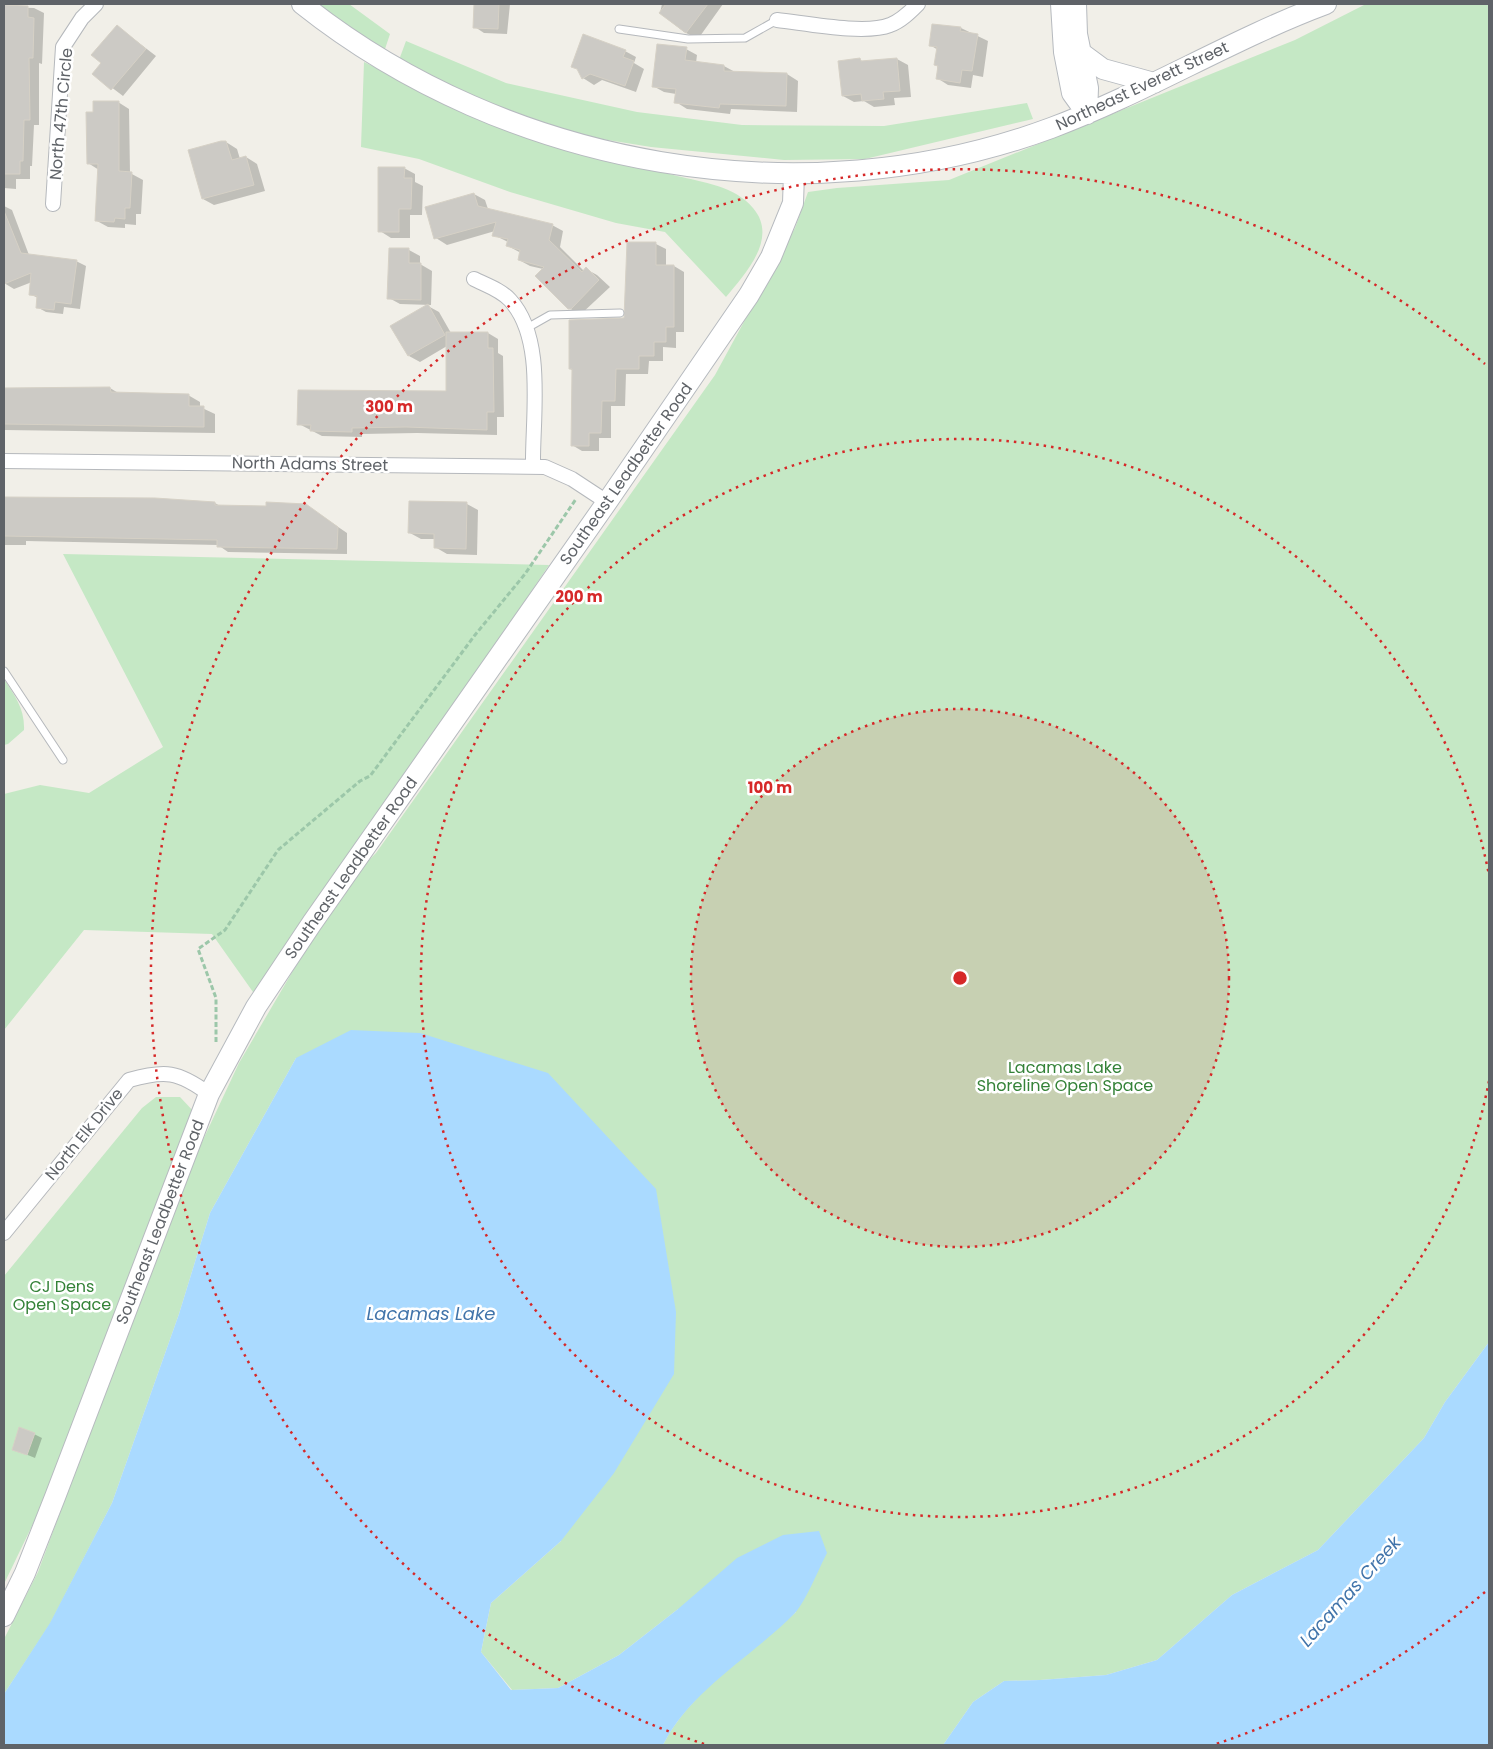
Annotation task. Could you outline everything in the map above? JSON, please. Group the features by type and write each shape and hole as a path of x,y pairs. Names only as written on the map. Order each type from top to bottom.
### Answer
{"street":[{"name":"North 47th Circle","path":"52,204 63,47 82,18 96,4"},
{"name":"Northeast Everett Street","path":"302,4 380,59 474,107 536,131 581,144 664,162 750,174 794,174 902,166 950,157 1005,143 1087,114 1278,22 1326,4"},
{"path":"777,20 853,28 880,27 898,21 918,4"},
{"path":"1061,4 1080,52 1088,88 1087,114"},
{"path":"1061,4 1064,52 1072,93 1087,114"},
{"path":"1080,52 1104,69 1154,83"},
{"name":"Southeast Leadbetter Road","path":"4,1616 25,1573 55,1497 209,1094 229,1054 256,1007 312,923 726,332 760,277 793,203 794,174"},
{"path":"474,279 501,292 510,299 527,328 534,356 533,467"},
{"name":"North Adams Street","path":"4,461 533,467 554,470 607,502"},
{"name":"North Elk Drive","path":"4,1232 128,1080 156,1072 188,1079 209,1094"}],"lane":[{"path":"619,29 688,39 745,38 777,20"},
{"path":"527,328 550,315 620,313"},
{"path":"4,671 63,760"}],"path":[{"path":"229,1054 215,1041 216,998 198,949 225,930 278,850 360,781 370,776 474,635 525,574 584,487"}],"green space":[{"path":"313,4 349,4 390,34 384,52"},
{"name":"Lacamas Lake Shoreline Open Space","path":"1366,4 1489,4 1489,1342 1445,1402 1424,1438 1318,1550 1232,1595 1157,1660 1106,1675 1004,1681 973,1702 943,1745 663,1745 674,1726 705,1690 796,1612 678,1609 619,1655 558,1688 512,1690 481,1652 491,1603 561,1541 296,1058 210,1213 179,1314 112,1503 50,1624 4,1694 4,1639 38,1572 180,1189 239,1063 342,887 376,853 715,375 795,228 808,192 837,188 949,180 1295,40"},
{"path":"406,41 506,83 637,112 742,125 884,126 1027,103 1033,119 865,159 784,160 651,147 583,136 499,108 399,60"},
{"path":"364,62 445,103 523,133 728,190 746,201 760,219 761,243 750,267 726,297 665,232 616,223 510,192 419,159 361,147"},
{"path":"63,554 549,565 258,999 212,934 84,930 4,1030 4,794 40,785 89,793 163,747"},
{"path":"4,679 21,709 24,730 8,744 4,745"},
{"name":"CJ Dens Open Space","path":"156,1097 180,1097 195,1113 58,1472 4,1584 4,1276 142,1108"}],"water":[{"name":"Lacamas Lake","path":"351,1030 420,1033 548,1073 656,1189 676,1312 674,1374 614,1473 561,1541 491,1603 481,1652 511,1690 558,1688 619,1655 678,1609 737,1558 783,1535 819,1531 827,1553 804,1601 795,1613 778,1629 723,1674 689,1707 663,1745 4,1745 4,1694 50,1623 112,1503 179,1314 210,1213 296,1058"},
{"name":"Lacamas Creek","path":"1489,1342 1489,1745 943,1745 973,1702 1004,1681 1106,1675 1157,1660 1232,1595 1318,1550 1424,1438 1445,1402"}],"building":[{"path":"474,4 499,4 498,29 473,28"},
{"path":"666,4 708,4 686,33 659,13"},
{"path":"4,5 28,6 28,17 34,18 33,58 29,58 30,120 24,120 23,161 20,161 20,174 4,174"},
{"path":"932,24 961,27 960,31 978,34 972,71 962,70 960,83 936,79 938,66 934,65 937,47 929,46"},
{"path":"117,25 146,49 111,90 92,74 101,63 91,55"},
{"path":"583,34 626,50 623,57 634,61 625,86 590,74 582,79 577,69 571,67"},
{"path":"657,44 687,47 685,60 724,65 724,71 787,73 786,106 720,104 719,108 674,103 676,89 652,87"},
{"path":"860,58 861,61 897,58 900,91 883,92 884,99 862,101 861,94 842,96 838,61"},
{"path":"93,101 119,101 119,171 132,172 130,208 125,208 125,219 115,218 114,222 95,221 98,164 87,164 86,112 93,112"},
{"path":"226,141 232,160 246,156 254,185 202,199 188,150"},
{"path":"378,167 405,167 404,178 412,178 411,209 399,209 399,232 378,232"},
{"path":"474,193 478,206 553,224 549,240 582,272 586,267 599,280 571,309 568,309 535,276 544,267 518,260 520,250 506,246 508,239 492,236 496,222 434,239 425,207"},
{"path":"4,211 21,253 77,260 71,304 55,302 54,310 36,308 37,296 29,295 31,273 4,284"},
{"path":"627,242 656,242 656,265 674,265 674,327 666,327 666,342 654,342 654,356 639,356 639,369 616,369 615,401 602,401 601,433 589,433 589,446 571,446 572,369 569,369 569,320 624,318"},
{"path":"389,248 409,248 409,263 421,263 421,300 387,299"},
{"path":"428,304 445,335 408,356 390,326"},
{"path":"446,332 488,332 488,348 493,348 494,412 487,412 487,430 406,427 352,428 352,432 310,431 311,425 297,425 298,390 446,391"},
{"path":"110,387 111,392 189,394 189,406 204,406 204,427 4,424 4,388"},
{"path":"4,497 155,498 215,502 215,505 266,506 266,502 306,504 338,527 337,549 217,547 217,540 4,536"},
{"path":"409,501 467,502 466,549 434,548 434,534 408,533"},
{"path":"19,1427 35,1433 27,1455 12,1450"}]}
